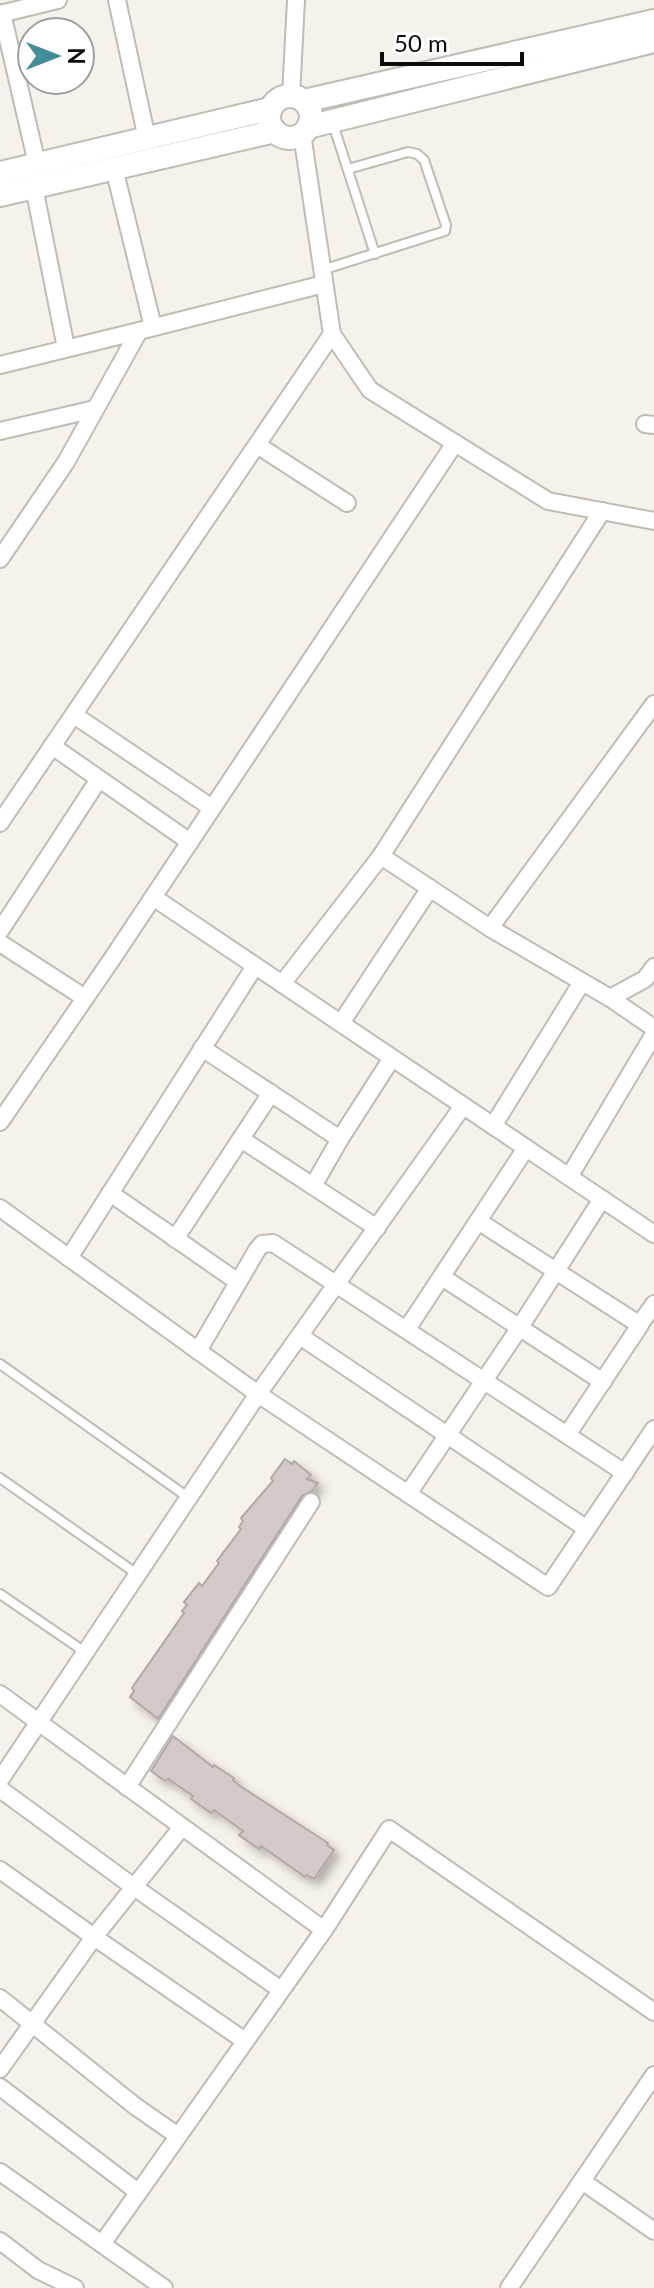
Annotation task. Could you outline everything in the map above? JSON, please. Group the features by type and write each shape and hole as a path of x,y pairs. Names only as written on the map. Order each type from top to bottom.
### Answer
{"street":[{"path":"58,0 1,13 36,176 66,348"},
{"path":"117,0 147,139"},
{"path":"296,0 298,99 309,109 305,130 332,334 370,390 548,501 654,521"},
{"path":"0,173 36,176 114,168 272,120 283,97 298,99 654,21"},
{"path":"272,120 288,138 332,121 654,41"},
{"path":"0,195 36,176 147,139 272,120"},
{"path":"0,559 66,462 95,409 146,329 114,168"},
{"path":"0,365 146,329 323,277"},
{"path":"0,823 332,334"},
{"path":"0,431 95,409"},
{"path":"0,1122 455,443"},
{"path":"257,445 347,503"},
{"path":"282,984 381,856 602,511"},
{"path":"490,928 654,704"},
{"path":"74,715 212,808"},
{"path":"52,746 190,842"},
{"path":"0,931 99,779"},
{"path":"381,856 490,928 610,998 654,1031 569,1177"},
{"path":"341,1023 430,888"},
{"path":"153,897 654,1234"},
{"path":"0,943 85,998"},
{"path":"69,1258 255,966"},
{"path":"610,998 645,979 654,967"},
{"path":"493,1126 582,982"},
{"path":"202,1048 340,1139"},
{"path":"313,1186 392,1058"},
{"path":"175,1239 271,1093"},
{"path":"0,1780 258,1394 463,1106"},
{"path":"241,1139 377,1228"},
{"path":"407,1329 526,1148"},
{"path":"110,1193 238,1282"},
{"path":"408,1494 602,1199"},
{"path":"0,1208 258,1394 548,1587 654,1429"},
{"path":"478,1221 640,1324"},
{"path":"198,1351 257,1250 268,1242 273,1243 625,1473"},
{"path":"442,1277 603,1382"},
{"path":"567,1435 654,1304"},
{"path":"300,1336 587,1529"},
{"path":"127,1787 311,1502"},
{"path":"0,1694 324,1930"},
{"path":"0,1789 281,1990"},
{"path":"0,2069 94,1937 182,1827"},
{"path":"102,2244 324,1930 389,1829 654,2012"},
{"path":"0,1870 245,2041"},
{"path":"0,1998 135,2106 178,2136"},
{"path":"509,2288 654,2075"},
{"path":"0,2087 138,2192"},
{"path":"0,2172 164,2288"},
{"path":"582,2181 654,2231"},
{"path":"0,2241 38,2270 75,2288"}],"lane":[{"path":"332,121 375,254"},
{"path":"323,277 375,254 441,234 446,225 424,160 417,154 408,152 348,169"},
{"path":"0,1364 189,1498"},
{"path":"0,1478 138,1574"},
{"path":"0,1594 86,1652"}],"building":[{"path":"285,1459 292,1464 294,1461 311,1475 307,1479 318,1483 312,1491 302,1496 158,1719 130,1697 134,1691 132,1688 184,1613 182,1611 187,1605 184,1602 199,1583 202,1586 219,1563 217,1561 241,1529 241,1518 273,1481 271,1478"},
{"path":"173,1736 213,1767 234,1778 240,1786 328,1843 334,1850 314,1879 305,1877 261,1846 259,1849 239,1835 243,1831 214,1810 211,1813 191,1799 193,1796 151,1771"}]}
